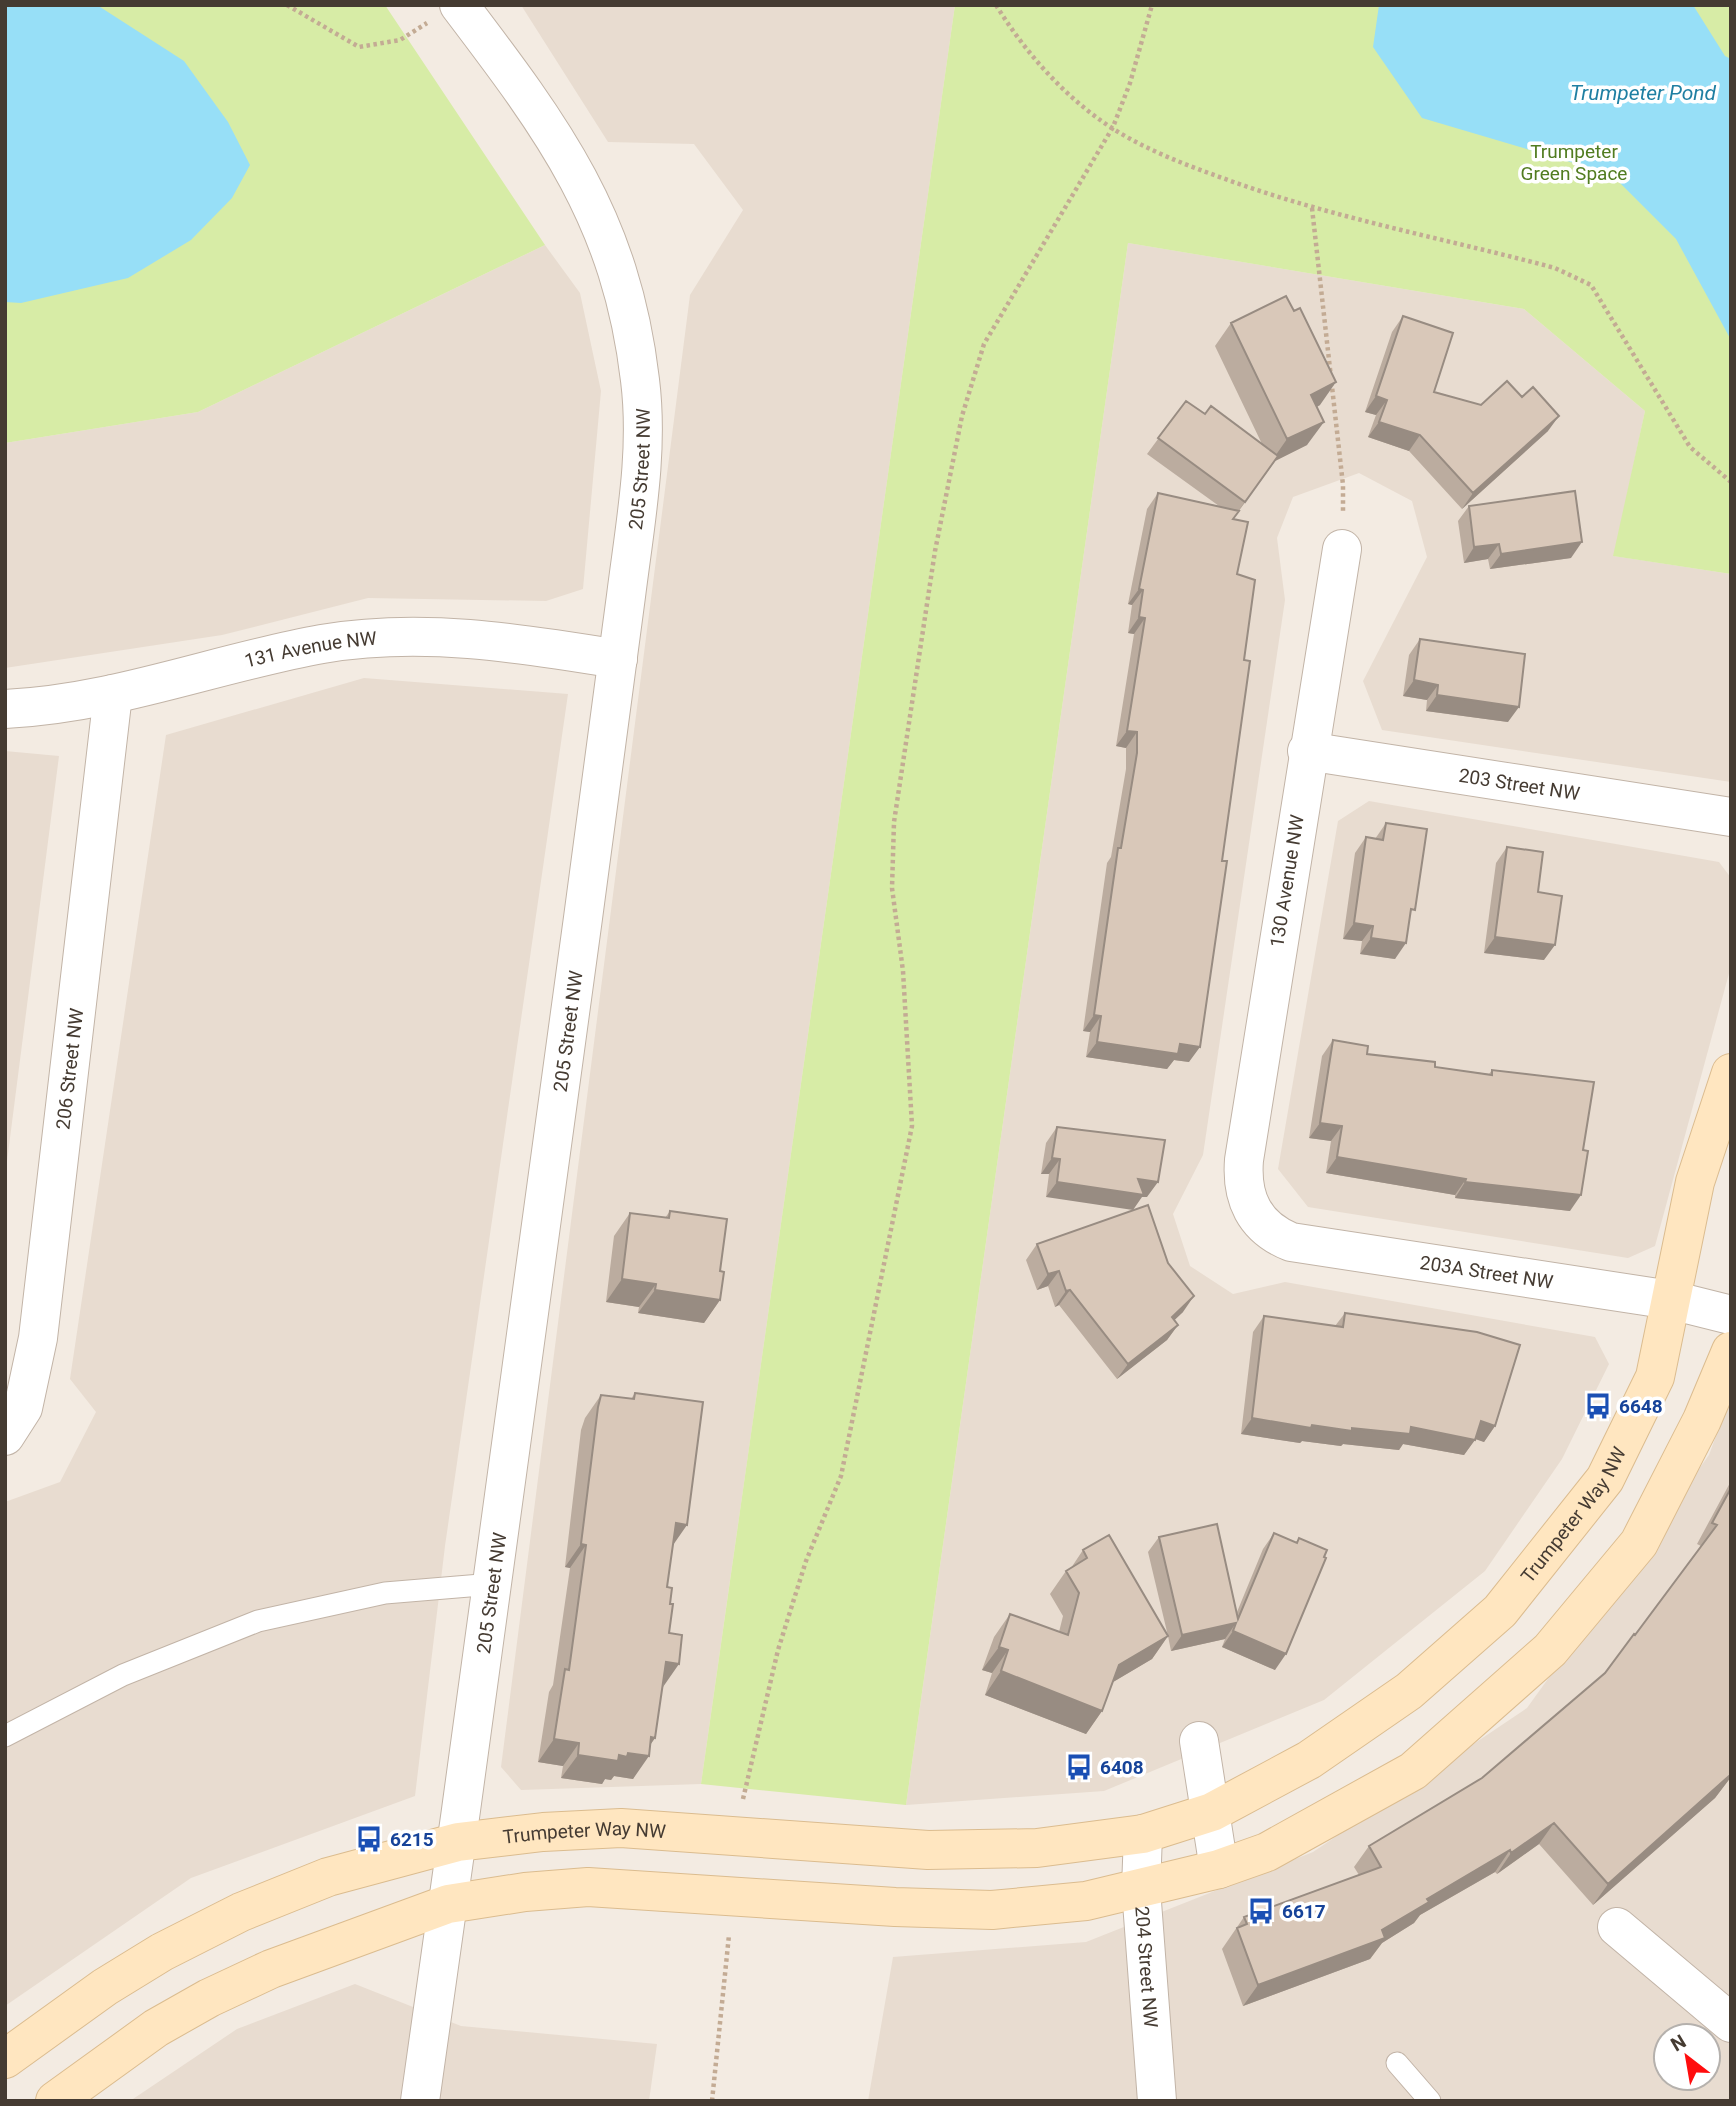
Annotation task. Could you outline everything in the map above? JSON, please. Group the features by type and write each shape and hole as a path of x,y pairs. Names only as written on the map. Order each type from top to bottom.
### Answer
{"street":[{"name":"205 Street NW","path":"420,2101 618,659 641,482 643,435 640,383 618,270 574,166 539,111 445,13"},
{"name":"130 Avenue NW","path":"1252,1212 1242,1180 1244,1160 1307,751 1342,549"},
{"name":"131 Avenue NW","path":"5,709 65,704 273,654 368,639 463,637 618,659"},
{"name":"206 Street NW","path":"5,1436 23,1408 38,1338 113,694"},
{"name":"203 Street NW","path":"1307,751 1731,817"},
{"name":"Trumpeter Way NW","path":"5,2059 105,1987 162,1952 241,1912 328,1877 457,1842 543,1832 621,1828 928,1850 1037,1848 1143,1834 1212,1812 1309,1760 1409,1691 1500,1611 1605,1479 1655,1377 1695,1182 1731,1073"},
{"name":"203A Street NW","path":"1252,1212 1263,1227 1291,1242 1671,1300 1731,1315"},
{"path":"55,2101 156,2028 209,1998 271,1969 448,1904 588,1886 895,1907 992,1909 1086,1901 1219,1869 1268,1852 1413,1771 1550,1650 1639,1544 1702,1420 1731,1351"},
{"path":"1199,1741 1219,1869"},
{"name":"204 Street NW","path":"1143,1834 1140,1889 1157,2101"},
{"path":"1618,1927 1731,2023"}],"lane":[{"path":"5,1736 123,1675 258,1621 385,1593 493,1584"},
{"path":"1397,2063 1430,2101"}],"path":[{"path":"287,5 359,47 400,40 445,13"},
{"path":"996,5 1018,41 1074,98 1113,127 1170,159 1274,197 1555,268 1591,285 1690,447 1731,482"},
{"path":"742,1807 778,1650 806,1561 841,1476 912,1126 903,971 892,888 894,822 935,551 962,416 984,344 1113,127 1130,83 1152,5"},
{"path":"1312,208 1343,485 1342,549"},
{"path":"712,2101 730,1924"}],"shaded area":[{"path":"521,5 955,5 701,1784 521,1790 501,1767 690,295 743,210 694,144 608,142"},
{"path":"1128,243 1524,309 1645,411 1614,556 1731,574 1731,782 1382,730 1363,681 1427,557 1412,501 1359,473 1293,497 1277,538 1285,600 1203,1155 1173,1214 1190,1266 1233,1294 1285,1282 1595,1337 1609,1364 1562,1459 1485,1571 1324,1700 1104,1791 906,1805"},
{"path":"545,245 580,293 601,391 583,589 546,601 368,598 222,635 5,668 5,443 198,412"},
{"path":"364,678 568,694 445,1546 415,1796 191,1878 5,2006 5,1502 60,1482 96,1412 70,1379 166,735"},
{"path":"5,751 59,756 5,1177"},
{"path":"1369,801 1719,862 1731,878 1731,966 1655,1246 1628,1258 1308,1207 1278,1169 1338,821"},
{"path":"1731,1395 1731,2101 868,2101 893,1957 1086,1942 1313,1852 1527,1708 1709,1455"},
{"path":"355,1984 461,2026 657,2044 649,2101 130,2101 237,2029"}],"green space":[{"path":"5,5 385,5 545,245 198,412 5,443"},
{"name":"Trumpeter Green Space","path":"955,5 1731,5 1731,574 1613,556 1645,411 1524,309 1128,243 906,1805 701,1784"}],"water":[{"path":"5,5 97,5 184,61 228,122 250,165 232,198 191,240 128,278 21,303 5,302"},
{"name":"Trumpeter Pond","path":"1379,5 1693,5 1725,56 1731,59 1731,340 1676,239 1611,174 1422,118 1373,47"}],"building":[{"path":"1286,296 1294,311 1300,308 1336,382 1311,395 1324,422 1287,439 1231,323"},
{"path":"1403,316 1453,333 1434,392 1481,405 1507,381 1522,397 1533,387 1559,416 1473,493 1420,435 1379,422 1387,400 1376,396"},
{"path":"1186,401 1205,414 1211,406 1278,456 1245,502 1158,438"},
{"path":"1575,491 1582,542 1501,554 1499,544 1474,547 1469,506"},
{"path":"1158,493 1239,511 1233,519 1248,522 1237,574 1255,580 1244,660 1250,661 1222,861 1227,861 1200,1047 1180,1044 1178,1054 1097,1042 1101,1016 1094,1015 1118,848 1121,848 1137,753 1137,732 1127,731 1145,618 1139,617 1143,590 1139,589"},
{"path":"1420,639 1525,654 1519,707 1437,695 1438,685 1414,680"},
{"path":"1386,823 1427,829 1415,910 1411,909 1406,943 1371,938 1373,926 1354,923 1366,837 1383,840"},
{"path":"1507,847 1543,852 1538,892 1562,896 1555,945 1495,937"},
{"path":"1333,1040 1368,1046 1367,1054 1435,1062 1435,1067 1492,1075 1492,1070 1594,1082 1583,1150 1588,1151 1581,1195 1465,1182 1466,1179 1337,1157 1342,1126 1320,1123"},
{"path":"1057,1127 1165,1140 1158,1182 1138,1179 1144,1195 1057,1182 1060,1159 1052,1158"},
{"path":"1148,1205 1168,1263 1194,1296 1172,1317 1178,1325 1128,1364 1070,1290 1066,1291 1059,1271 1048,1274 1037,1244"},
{"path":"670,1211 727,1219 720,1271 724,1272 720,1300 655,1290 656,1284 622,1279 630,1213 669,1218"},
{"path":"1345,1313 1477,1332 1520,1345 1495,1426 1481,1421 1475,1440 1411,1427 1410,1434 1352,1428 1352,1431 1312,1425 1311,1428 1252,1418 1264,1316 1343,1327"},
{"path":"635,1393 703,1402 687,1525 676,1523 667,1587 672,1588 670,1604 673,1604 669,1633 682,1635 679,1664 666,1662 655,1738 651,1737 649,1756 628,1753 627,1757 619,1755 618,1761 578,1755 579,1743 554,1739 565,1669 569,1670 586,1545 581,1544 598,1407 601,1395 634,1399"},
{"path":"1731,1488 1731,1775 1608,1884 1554,1823 1511,1853 1510,1850 1427,1899 1429,1902 1382,1930 1385,1938 1258,1985 1237,1928 1247,1924 1244,1917 1381,1867 1369,1846 1482,1778 1605,1673 1717,1525 1712,1523"},
{"path":"1217,1524 1238,1619 1274,1533 1297,1543 1299,1538 1327,1550 1286,1654 1233,1631 1236,1623 1182,1635 1159,1537"},
{"path":"1109,1535 1168,1636 1119,1665 1102,1711 1001,1671 1008,1650 999,1647 1010,1614 1068,1635 1079,1593 1066,1571 1087,1558 1083,1550"}],"place":[{"name":"6648","path":"1598,1406"},
{"name":"6408","path":"1079,1767"},
{"name":"6215","path":"369,1839"},
{"name":"6617","path":"1261,1911"}]}
